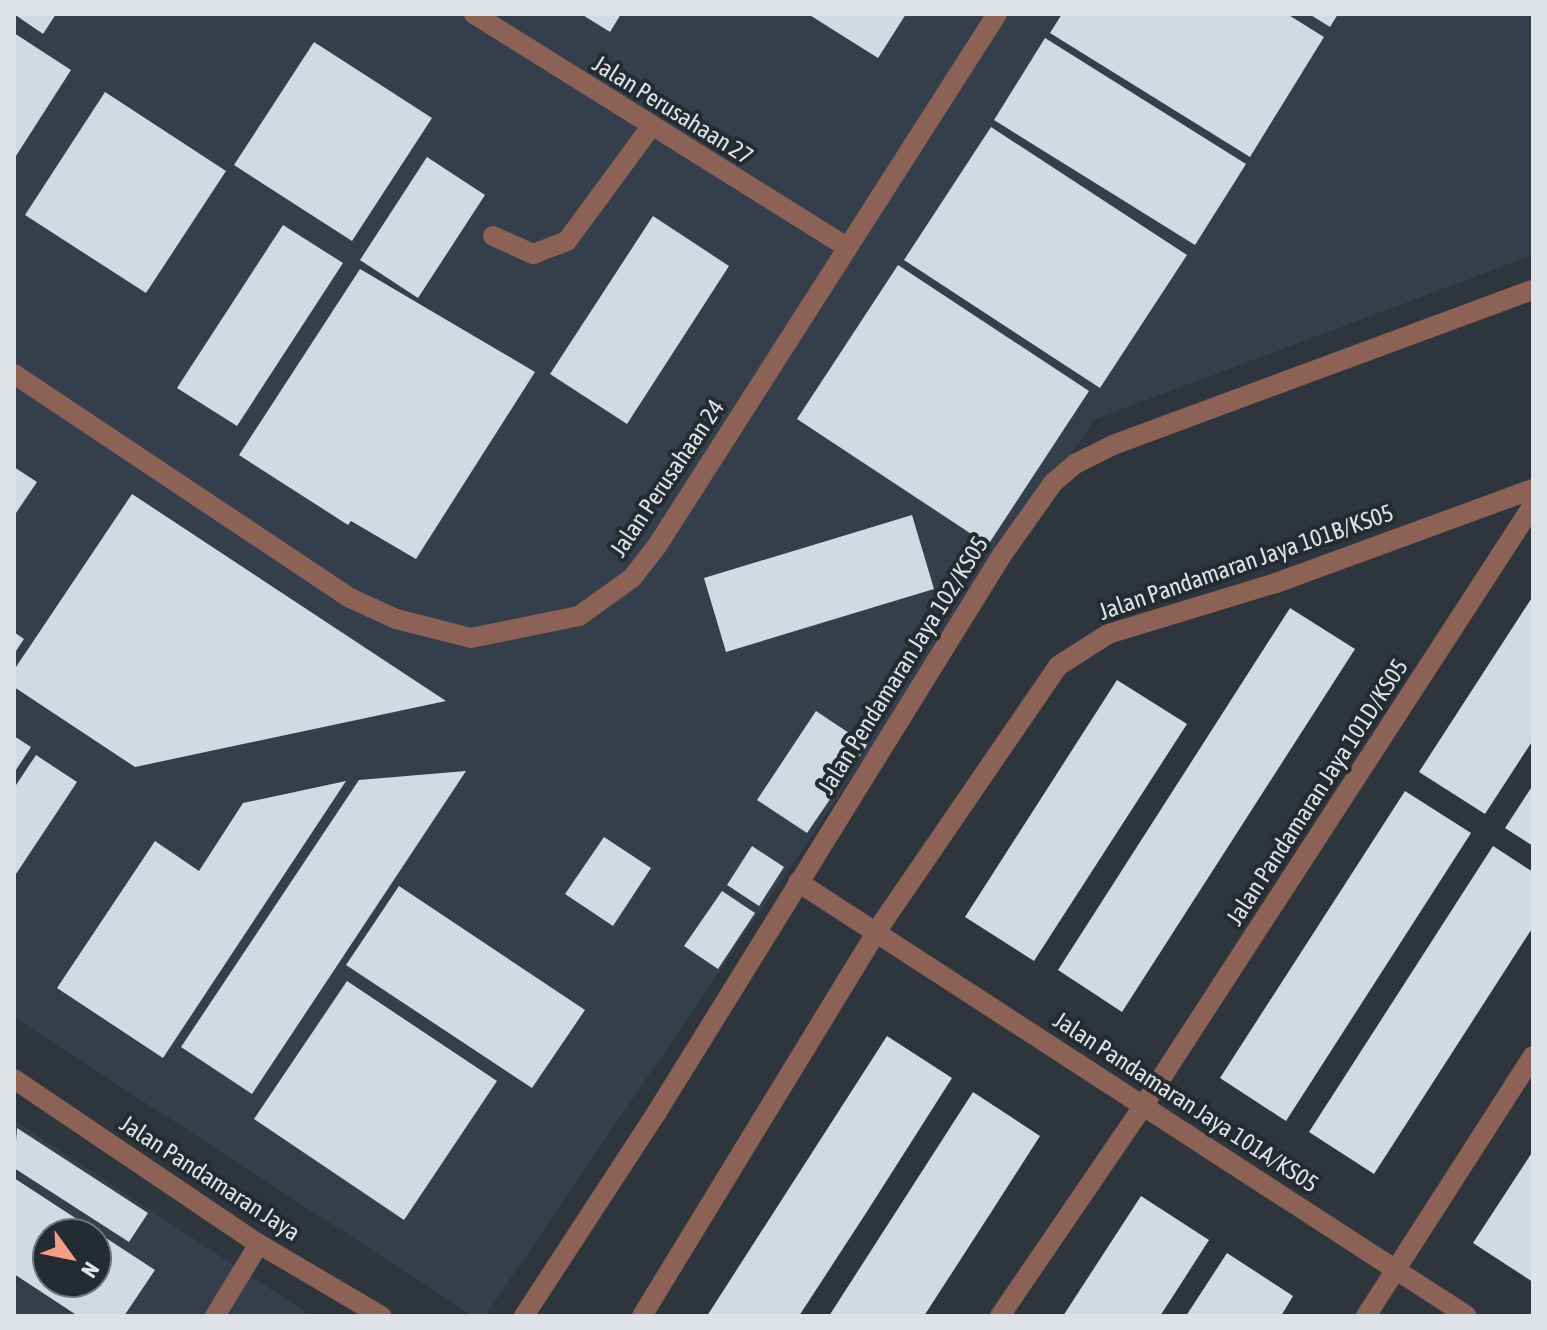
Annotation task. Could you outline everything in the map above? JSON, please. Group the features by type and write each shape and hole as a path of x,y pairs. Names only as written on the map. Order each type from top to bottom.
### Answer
{"street":[{"name":"Jalan Perusahaan 27","path":"474,14 650,128 847,247"},
{"name":"Jalan Perusahaan 24","path":"14,374 350,598 441,634 505,634 579,616 632,578 693,493 997,14"},
{"path":"493,236 533,254 567,241 650,128"},
{"name":"Jalan Pendamaran Jaya 102/KS05","path":"524,1316 657,1112 1023,523 1075,464 1113,445 1533,290"},
{"name":"Jalan Pandamaran Jaya 101B/KS05","path":"876,932 1038,689 1079,649 1108,634 1276,583 1533,489"},
{"name":"Jalan Pandamaran Jaya 101D/KS05","path":"1000,1316 1143,1106 1533,505"},
{"name":"Jalan Pandamaran Jaya 101A/KS05","path":"798,882 1467,1316"},
{"path":"642,1316 876,932"},
{"path":"1366,1316 1533,1056"},
{"name":"Jalan Pandamaran Jaya","path":"14,1079 259,1244 381,1316"},
{"path":"215,1316 259,1244"}],"shaded area":[{"path":"14,14 1533,14 1533,255 1095,419 485,1316 473,1316 14,1017"},
{"path":"14,1120 311,1316 14,1316"}],"building":[{"path":"14,14 56,14 43,34"},
{"path":"581,14 621,14 610,32"},
{"path":"808,14 906,14 878,58"},
{"path":"1062,14 1287,14 1324,37 1250,157 1050,33"},
{"path":"1309,14 1338,14 1330,27"},
{"path":"14,33 71,70 14,159"},
{"path":"1045,38 1246,164 1195,245 994,120"},
{"path":"314,42 432,118 352,241 234,165"},
{"path":"105,92 226,171 146,293 25,215"},
{"path":"991,127 1187,255 1100,388 904,260"},
{"path":"427,157 485,195 418,298 360,260"},
{"path":"653,216 729,266 627,424 550,374"},
{"path":"283,225 343,263 237,426 177,388"},
{"path":"898,265 1089,391 988,545 797,419"},
{"path":"360,269 535,372 416,559 351,521 348,525 239,455"},
{"path":"14,467 37,482 14,516"},
{"path":"132,494 446,701 135,767 14,687 14,670"},
{"path":"912,515 934,589 726,652 704,578"},
{"path":"1533,596 1533,740 1485,814 1419,772"},
{"path":"1290,608 1355,649 1122,1012 1058,970"},
{"path":"14,632 24,639 14,654"},
{"path":"1117,680 1187,724 1034,961 965,917"},
{"path":"816,711 867,745 807,833 757,800"},
{"path":"14,736 31,747 14,773"},
{"path":"36,755 77,782 14,877 14,788"},
{"path":"466,771 252,1094 181,1047 359,780"},
{"path":"346,781 163,1058 57,988 155,841 199,871 243,803"},
{"path":"1533,785 1533,846 1505,828"},
{"path":"1405,791 1471,833 1286,1121 1220,1078"},
{"path":"604,837 651,868 613,926 565,894"},
{"path":"752,846 784,867 759,906 727,885"},
{"path":"1493,846 1533,872 1533,927 1374,1174 1309,1132"},
{"path":"399,886 585,1010 532,1088 346,965"},
{"path":"722,891 755,913 718,969 684,946"},
{"path":"347,981 497,1081 404,1220 254,1119"},
{"path":"887,1036 952,1078 868,1210 799,1316 707,1316"},
{"path":"973,1092 1040,1136 990,1214 924,1316 829,1316"},
{"path":"17,1128 148,1213 129,1242 112,1231 112,1218 92,1218 14,1168"},
{"path":"1533,1151 1533,1282 1473,1243"},
{"path":"14,1178 75,1218 32,1218 32,1286 14,1274"},
{"path":"1141,1196 1209,1240 1175,1293 1160,1316 1063,1316"},
{"path":"112,1242 155,1270 124,1316 78,1316 51,1298 112,1298"},
{"path":"1227,1253 1293,1296 1281,1316 1186,1316"}]}
